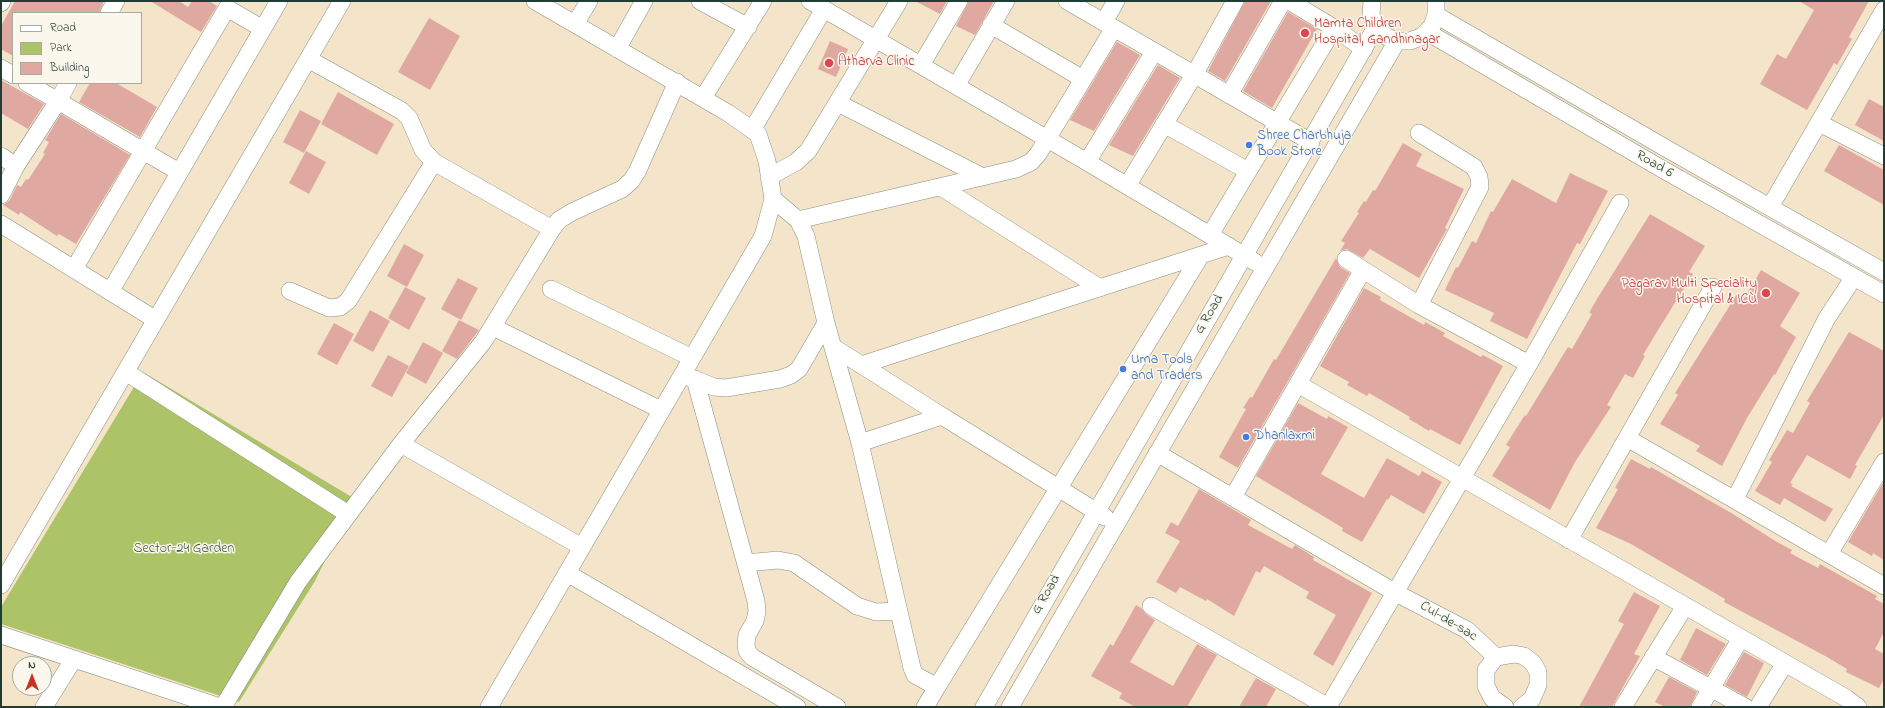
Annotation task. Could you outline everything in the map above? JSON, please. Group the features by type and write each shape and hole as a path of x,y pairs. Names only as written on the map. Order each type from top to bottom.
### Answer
{"street":[{"path":"110,12 116,1"},
{"path":"110,292 279,1"},
{"path":"1,585 342,1"},
{"path":"534,1 703,98 758,134 767,161 773,200 763,236 692,358 689,377 746,563 756,601 757,611 755,621 747,635 747,651 752,657 838,707"},
{"path":"575,24 589,1"},
{"path":"617,48 644,1"},
{"path":"700,1 748,27"},
{"path":"703,98 763,1"},
{"path":"770,177 796,162 808,152 899,1"},
{"path":"921,65 959,1"},
{"path":"956,86 1006,1"},
{"path":"1067,1 1311,142"},
{"path":"798,220 1016,169 1031,162 1038,154 1083,79 1109,25 1116,1"},
{"path":"1127,186 1194,75 1235,1"},
{"path":"1229,95 1283,1"},
{"path":"1289,1 1334,28 1364,49"},
{"path":"1370,1 1371,15 1376,27 1386,36 1398,41 1410,41 1427,32 1432,26 1436,8"},
{"path":"74,269 143,151 224,3 263,29"},
{"path":"752,130 817,5 1087,162 1265,268"},
{"name":"Road 6","path":"1436,8 1655,142 1884,272"},
{"path":"1770,207 1884,10"},
{"path":"991,25 1083,79"},
{"name":"G Road","path":"984,707 1095,511 1245,256 1376,27"},
{"path":"1210,235 1334,28"},
{"name":"Road 6","path":"1427,32 1662,169 1884,294"},
{"name":"G Road","path":"1010,707 1398,41"},
{"path":"1087,162 1154,52"},
{"path":"308,59 402,111 408,118 424,150 434,162 552,229"},
{"path":"1,68 12,74"},
{"path":"1,635 73,660 222,707 298,582 401,444 483,342 559,220 572,212 622,189 631,182 637,172 676,82"},
{"path":"29,84 180,172"},
{"path":"1,195 16,166 67,84"},
{"path":"838,103 983,177"},
{"path":"1819,122 1884,156"},
{"path":"1164,124 1248,171"},
{"path":"1419,133 1474,167 1479,177 1480,187 1419,305"},
{"path":"1,156 16,166"},
{"path":"290,291 329,308 340,307 348,301 434,162"},
{"path":"941,187 1100,288"},
{"path":"773,200 798,220 806,236 826,323 860,443 915,675 937,687"},
{"path":"1151,606 1328,707 1529,364 1620,204"},
{"path":"1,224 156,320"},
{"path":"861,365 1228,246"},
{"path":"925,707 1201,255"},
{"path":"1346,259 1419,305 1529,364"},
{"path":"1233,497 1363,270"},
{"path":"1735,499 1827,318 1854,277"},
{"path":"1569,540 1713,286"},
{"path":"551,289 692,358"},
{"path":"689,377 714,387 726,388 780,379 791,375 799,368 826,323"},
{"path":"493,327 661,410"},
{"path":"833,346 942,416 1116,524"},
{"path":"126,372 348,514"},
{"path":"488,707 661,410 689,377"},
{"path":"1298,384 1846,698 1858,707"},
{"path":"860,443 942,416"},
{"path":"1627,438 1884,586"},
{"path":"401,444 582,547"},
{"name":"Cul-de-sac","path":"1157,453 1396,592 1467,630 1496,657"},
{"path":"1829,554 1884,462"},
{"path":"746,563 778,560 794,563 857,606 876,612 899,611"},
{"path":"567,573 798,707"},
{"path":"1623,707 1685,606"},
{"path":"1700,707 1741,638"},
{"path":"1505,707 1492,698 1486,686 1486,670 1496,657 1514,654 1524,656 1533,663 1538,672 1538,685 1532,699 1522,707"},
{"path":"1653,657 1745,707"},
{"path":"44,707 73,660"},
{"path":"1758,707 1785,663"}],"green space":[{"name":"Sector-24 Garden","path":"143,372 355,499 315,581 239,702 1,624 1,607"}],"building":[{"path":"15,1 104,1 99,12 12,12 12,55 1,49 1,26"},
{"path":"150,1 179,1 188,7 192,1 209,1 217,6 201,32"},
{"path":"915,1 947,1 940,14"},
{"path":"969,1 994,1 975,35 956,26"},
{"path":"1245,1 1271,1 1225,81 1208,71"},
{"path":"1799,1 1869,1 1849,37 1852,39 1837,65 1834,63 1807,110 1760,84 1777,54 1786,59 1814,10"},
{"path":"1288,12 1317,29 1272,108 1243,91"},
{"path":"429,18 460,36 430,90 398,72"},
{"path":"830,41 848,49 836,77 818,69"},
{"path":"1117,42 1140,55 1094,131 1070,120"},
{"path":"1158,65 1180,78 1133,156 1109,145"},
{"path":"1,80 44,104 28,129 1,113"},
{"path":"89,84 118,84 157,107 140,137 79,102"},
{"path":"338,92 394,124 377,155 321,124"},
{"path":"1869,99 1884,107 1884,141 1855,125"},
{"path":"300,110 321,121 304,153 283,142"},
{"path":"61,114 130,155 76,244 59,234 57,236 20,212 19,215 3,205 10,200 17,185 21,187 26,179 28,180 45,154 43,153 49,142 45,140"},
{"path":"1403,143 1422,154 1416,166 1464,189 1445,228 1447,229 1419,278 1370,249 1363,258 1347,249 1340,251 1345,243 1341,241 1359,213 1357,212 1364,201 1366,202 1373,190 1375,191"},
{"path":"1839,145 1884,170 1884,205 1824,171"},
{"path":"306,151 326,162 309,194 289,183"},
{"path":"1570,173 1608,191 1580,244 1577,243 1527,339 1490,321 1494,313 1445,290 1456,267 1458,268 1472,241 1476,243 1491,211 1493,212 1512,179 1556,203"},
{"path":"1650,214 1705,246 1689,272 1693,274 1643,355 1645,356 1633,378 1625,374 1607,405 1611,407 1575,462 1550,510 1492,476 1510,447 1506,445 1525,415 1526,416 1568,347 1572,349 1592,314 1589,313 1597,299"},
{"path":"404,244 424,255 407,287 387,276"},
{"path":"1336,258 1340,267 1350,273 1238,468 1219,457 1246,409 1243,408 1250,397 1252,398 1274,359 1276,360"},
{"path":"1761,270 1800,293 1780,326 1796,337 1775,375 1774,374 1747,418 1722,466 1696,451 1700,446 1660,424 1678,395 1675,393 1737,294 1744,299"},
{"path":"458,278 478,288 461,320 441,309"},
{"path":"405,287 426,298 409,330 388,318"},
{"path":"1364,288 1381,297 1380,300 1424,325 1425,322 1445,333 1443,336 1481,357 1483,355 1503,366 1460,445 1430,429 1429,431 1409,419 1410,417 1369,393 1367,396 1347,385 1349,382 1320,366"},
{"path":"370,310 390,321 373,352 353,341"},
{"path":"459,320 479,330 457,359 442,351"},
{"path":"334,323 354,334 337,365 317,354"},
{"path":"1849,332 1884,351 1884,415 1855,465 1857,466 1850,479 1807,455 1790,483 1793,484 1791,486 1833,509 1825,522 1784,498 1780,505 1755,491 1772,462 1769,460 1787,430 1793,433 1810,403 1807,401"},
{"path":"423,342 443,353 426,384 406,373"},
{"path":"388,355 409,366 392,397 371,386"},
{"path":"1298,403 1327,419 1328,416 1348,427 1321,474 1364,498 1387,458 1419,476 1422,471 1442,482 1424,514 1391,495 1388,500 1387,499 1362,542 1342,531 1343,528 1256,476"},
{"path":"1631,459 1650,469 1651,467 1733,514 1792,550 1790,553 1818,568 1820,564 1877,596 1875,599 1884,604 1884,632 1875,649 1884,654 1884,679 1879,688 1846,672 1847,669 1827,657 1724,602 1725,599 1631,544 1596,528 1618,489 1615,488"},
{"path":"1884,481 1884,560 1873,553 1872,556 1848,542"},
{"path":"1199,489 1251,520 1248,525 1292,549 1295,545 1314,557 1313,560 1372,593 1333,666 1313,654 1336,615 1306,598 1309,592 1264,566 1260,573 1256,571 1234,616 1207,599 1206,601 1180,587 1176,593 1156,582 1180,541 1165,533 1171,522 1178,526"},
{"path":"1634,592 1660,606 1634,654 1640,656 1612,707 1579,707 1624,624 1618,621"},
{"path":"1136,605 1155,620 1130,662 1173,686 1197,644 1217,655 1187,707 1135,707 1119,698 1122,693 1091,676 1110,644 1113,646"},
{"path":"1696,628 1726,644 1707,675 1680,660"},
{"path":"1744,652 1764,663 1747,697 1725,685"},
{"path":"1669,677 1697,692 1690,707 1665,707 1655,702"},
{"path":"1256,678 1276,689 1266,707 1239,707"}],"place":[{"name":"Mamta Children Hospital, Gandhinagar","path":"1305,33"},
{"name":"Atharva Clinic","path":"829,63"},
{"name":"Shree Charbhuja Book Store","path":"1249,145"},
{"name":"Pagarav Multi Speciality Hospital & ICU","path":"1766,293"},
{"name":"Uma Tools and Traders","path":"1123,369"},
{"name":"Dhanlaxmi","path":"1246,437"}]}
